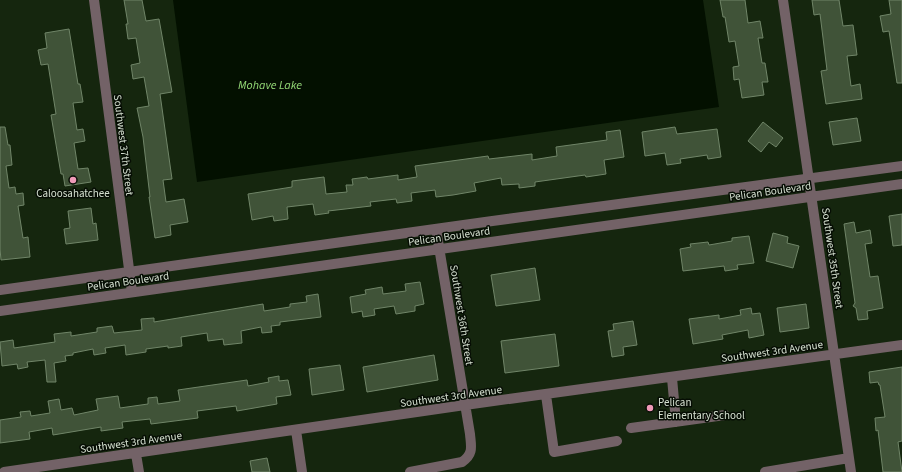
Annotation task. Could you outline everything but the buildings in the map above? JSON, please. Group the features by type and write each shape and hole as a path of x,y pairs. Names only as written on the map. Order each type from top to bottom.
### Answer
{"street":[{"name":"Southwest 37th Street","path":"94,0 132,292"},
{"name":"Southwest 35th Street","path":"783,0 850,472"},
{"name":"Pelican Boulevard","path":"0,290 436,229 809,180 902,166"},
{"name":"Pelican Boulevard","path":"0,311 812,198 902,184"},
{"name":"Southwest 36th Street","path":"410,472 462,462 468,458 471,448 436,229"},
{"name":"Southwest 3rd Avenue","path":"4,472 465,405 672,378 902,345"},
{"path":"672,378 676,422"},
{"path":"546,395 554,452 617,441"},
{"path":"631,428 725,415"},
{"path":"296,430 302,472"},
{"path":"136,454 139,472"},
{"path":"765,472 849,458"}],"water":[{"name":"Mohave Lake","path":"173,0 703,0 719,107 197,182"}],"place":[{"name":"Caloosahatchee","path":"73,180"},
{"name":"Pelican Elementary School","path":"650,408"}]}
